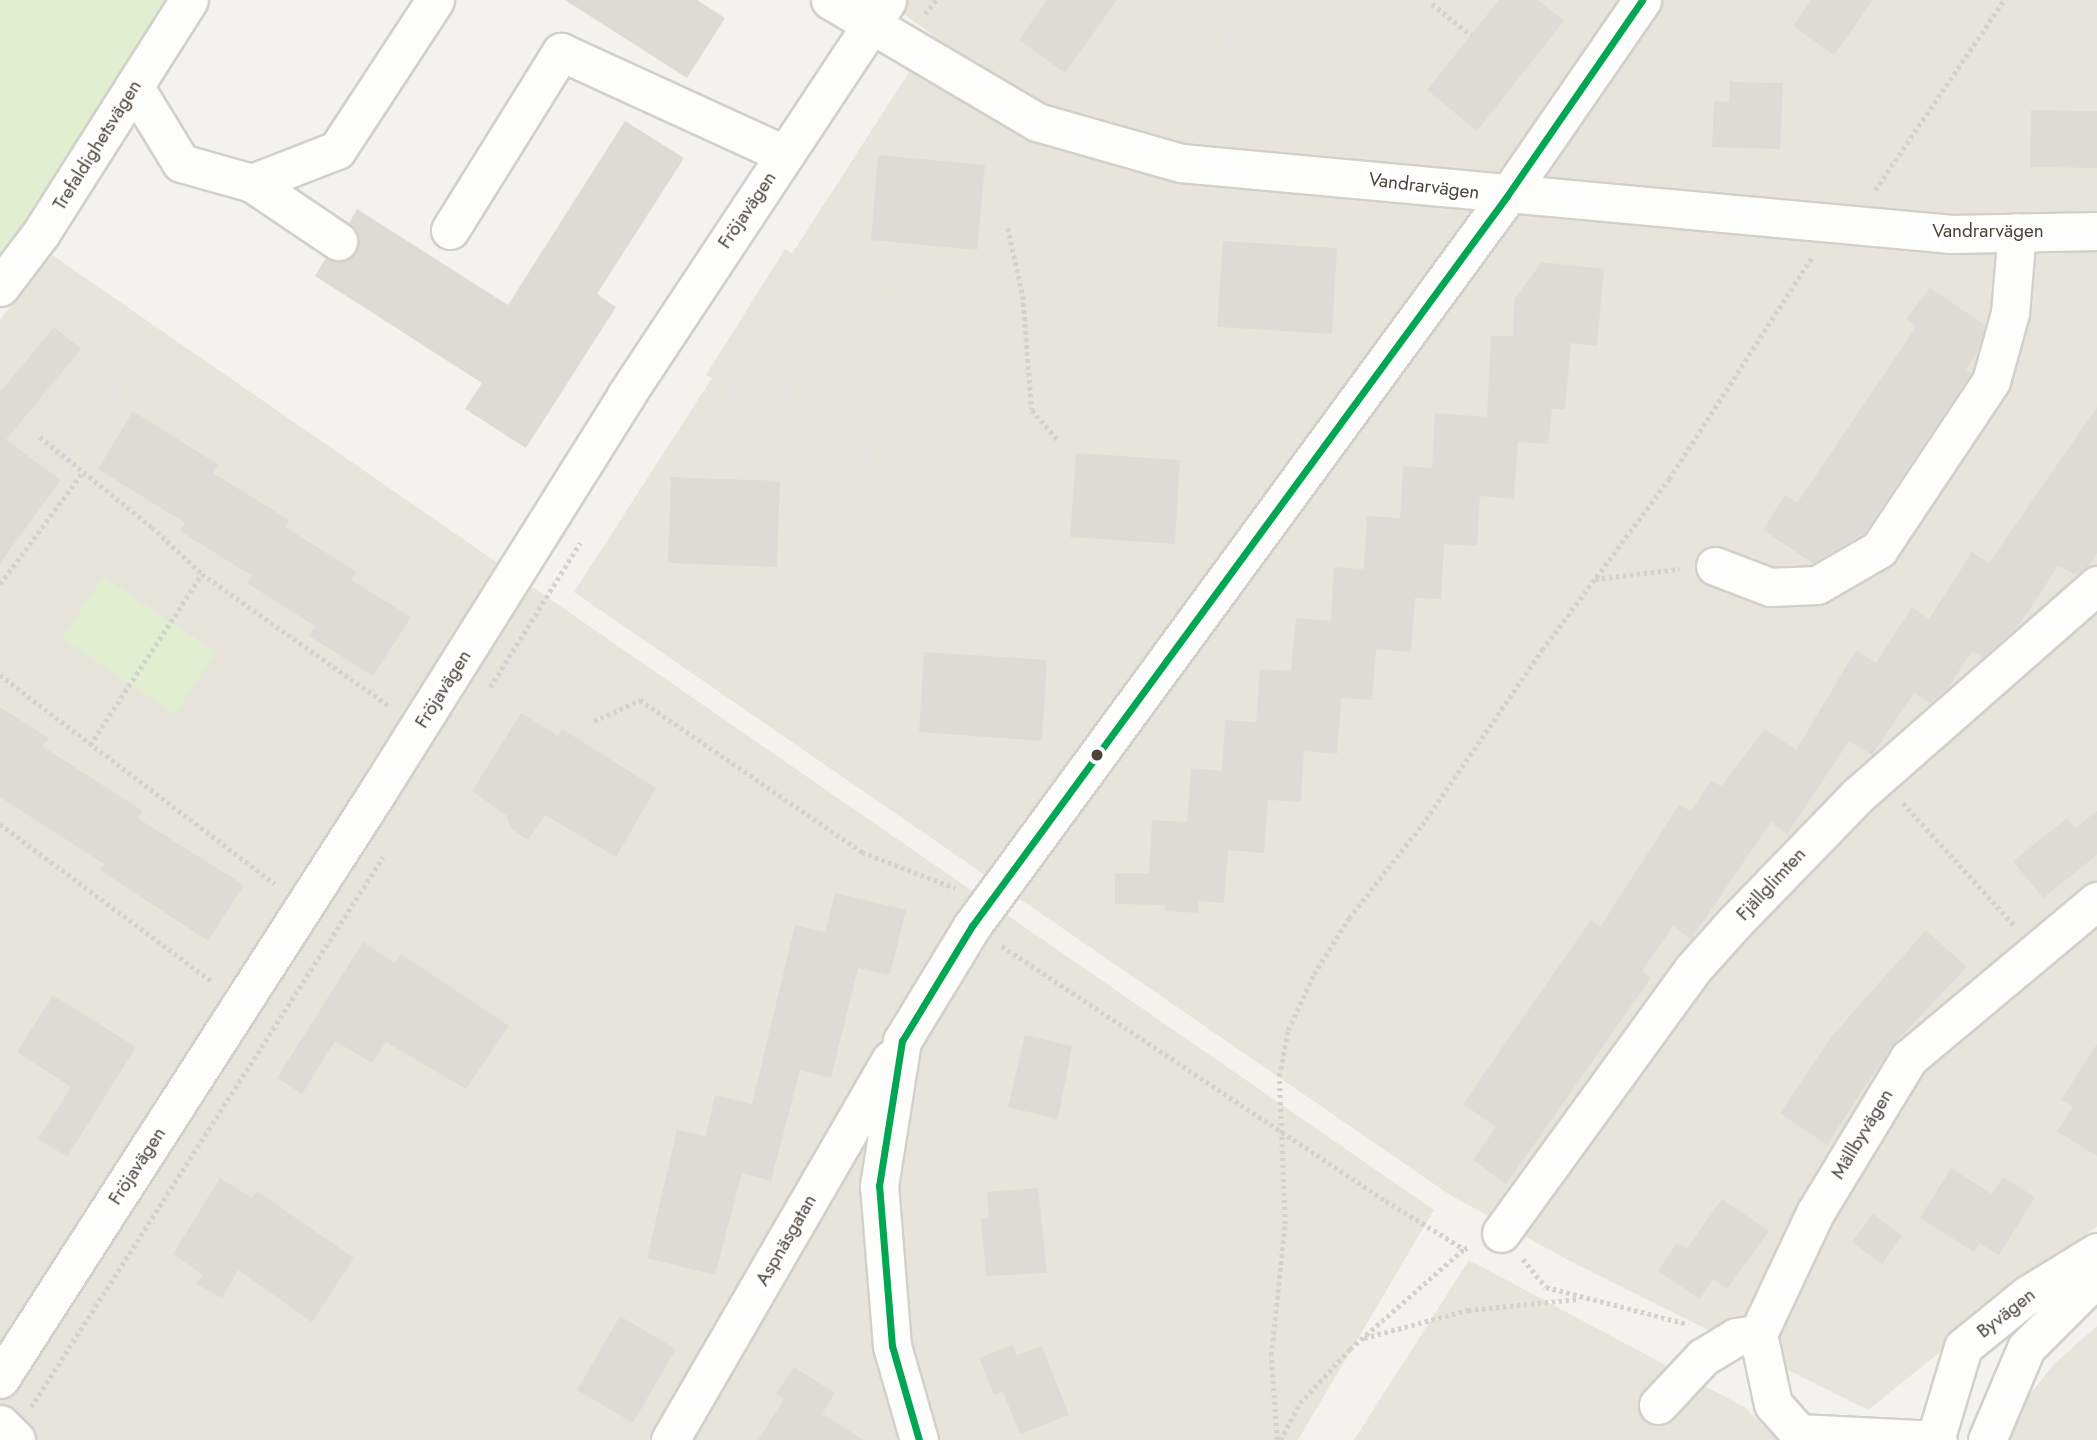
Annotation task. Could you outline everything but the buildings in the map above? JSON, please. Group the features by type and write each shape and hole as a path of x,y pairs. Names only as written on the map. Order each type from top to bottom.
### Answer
{"street":[{"name":"Trefaldighetsvägen","path":"0,286 41,233 189,0"},
{"path":"252,183 337,150 435,0"},
{"name":"Vandrarvägen","path":"830,0 879,12 1037,122 1181,163 1507,197 1952,234 2097,231"},
{"name":"Aspnäsgatan","path":"670,1440 972,926 1507,197 1642,0"},
{"name":"Fröjavägen","path":"0,1378 418,728 619,406 879,12"},
{"path":"450,230 561,51 784,155"},
{"path":"134,86 181,163 252,183 338,241"},
{"path":"1715,566 1770,587 1817,585 1879,549 1991,381 2010,313 2017,232"},
{"name":"Fjällglimten","path":"1501,1233 1692,970 1878,776 2097,584"},
{"name":"Mällbyvägen","path":"1747,1335 1815,1213 1909,1058 2097,901"},
{"path":"902,1041 879,1186 892,1346 919,1440"},
{"name":"Byvägen","path":"1936,1440 1962,1348 2026,1295 2097,1252"},
{"name":"Byvägen","path":"1987,1440 2026,1348 2097,1277"},
{"path":"1658,1405 1703,1357 1747,1335 1773,1404 1801,1436 1936,1440"},
{"path":"0,1424 16,1440"}],"path":[{"path":"1278,1440 1271,1355 1286,1172 1279,1131 1279,1076 1288,1030 1314,974 1349,918 1422,825 1595,579 1669,480 1834,223 1879,186 2004,0"},
{"path":"1432,4 1471,35"},
{"path":"1008,228 1023,296 1032,410 1059,441"},
{"path":"40,438 152,527 202,575 418,728"},
{"path":"0,584 82,473"},
{"path":"1595,579 1715,566"},
{"path":"90,745 202,575"},
{"path":"0,676 304,906"},
{"path":"594,721 640,700 862,852 959,890 972,926 1279,1131 1464,1249"},
{"path":"1878,776 2037,950"},
{"path":"0,824 111,910 242,1002"},
{"path":"1278,1440 1300,1403 1363,1338 1464,1249 1501,1233 1546,1287 1581,1299 1747,1335"},
{"path":"1363,1338 1468,1310 1581,1299"}],"shaded area":[{"path":"884,0 2097,0 2097,1226 1868,1410 1568,1260 1450,1195 574,592 933,35"},
{"path":"1252,0 1369,0 1284,122 1233,87 1211,118 1183,98"},
{"path":"785,249 806,262 813,252 861,279 767,429 719,409 730,386 706,375"},
{"path":"52,255 1434,1210 1298,1440 28,1440 0,1407 0,319"},
{"path":"877,288 927,317 921,335 940,347 865,466 789,423"},
{"path":"1146,313 1182,338 1124,427 1083,406"},
{"path":"81,349 123,386 56,477 0,448"},
{"path":"1311,353 1334,372 1267,464 1244,449"},
{"path":"1164,566 1187,583 1123,672 1130,679 1098,655"},
{"path":"524,634 613,696 581,743 562,730 558,736 488,690"},
{"path":"1469,1260 1746,1408 1778,1440 1354,1440"},
{"path":"2097,1326 2097,1440 1994,1440 2054,1364"}],"green space":[{"path":"0,0 178,0 0,266"},
{"path":"103,577 216,652 175,714 62,638"}],"transit line":[{"path":"919,1440 892,1346 879,1186 902,1041 972,926 1507,196 1642,0"}]}
